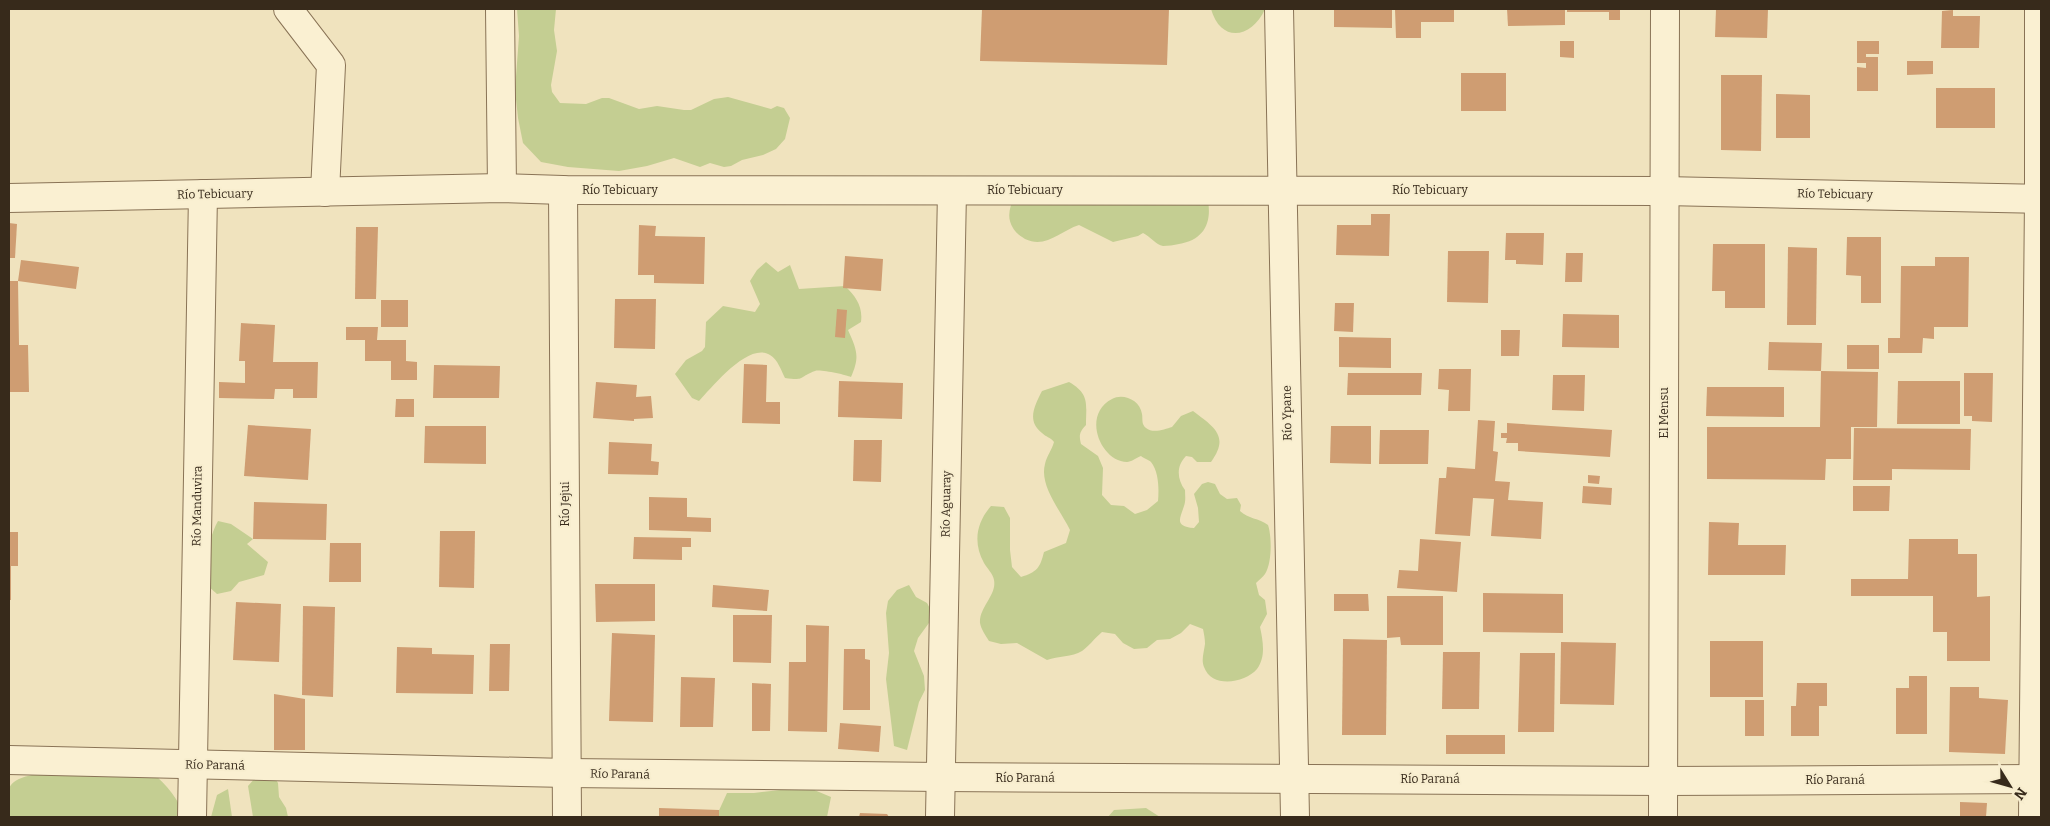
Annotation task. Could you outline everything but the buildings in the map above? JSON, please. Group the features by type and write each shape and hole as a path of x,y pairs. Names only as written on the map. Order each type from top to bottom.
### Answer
{"street":[{"path":"288,9 331,65 325,192"},
{"path":"500,9 502,188"},
{"name":"Río Ypane","path":"1279,9 1295,817"},
{"name":"El Mensu","path":"1664,817 1665,9"},
{"path":"2034,817 2037,779 2039,9"},
{"name":"Río Tebicuary","path":"9,198 502,188 563,190 1664,191 2040,198"},
{"name":"Río Jejui","path":"563,190 567,817"},
{"name":"Río Aguaray","path":"940,817 952,190"},
{"name":"Río Manduvira","path":"192,817 203,194"},
{"name":"Río Paraná","path":"9,760 567,773 941,777 1663,781 2037,779"}],"green space":[{"path":"517,9 556,9 554,30 557,51 551,85 552,92 560,103 586,104 602,98 609,98 639,109 657,106 691,110 714,99 728,97 771,109 777,106 784,108 790,118 785,139 776,149 763,155 724,167 710,163 700,167 674,158 647,166 619,171 568,167 541,162 523,143 518,118 515,90 519,36"},
{"path":"1211,9 1265,9 1252,26 1245,31 1237,33 1229,32 1222,28"},
{"path":"1015,195 1208,201 1209,217 1200,235 1187,242 1171,245 1160,245 1143,233 1113,242 1079,225 1046,241 1033,242 1020,236 1011,224 1009,212"},
{"path":"766,262 778,272 790,265 799,289 845,286 855,298 860,306 861,322 848,330 854,343 856,354 856,364 851,377 833,372 815,371 799,379 785,378 775,360 770,355 761,352 752,354 742,360 699,401 692,398 675,374 686,360 702,351 705,347 706,322 723,306 755,312 760,304 750,281 757,270"},
{"path":"1069,382 1076,386 1084,395 1086,425 1081,432 1080,441 1081,444 1098,456 1103,468 1102,495 1111,505 1124,506 1135,514 1147,510 1158,501 1156,471 1151,462 1141,456 1127,462 1118,460 1109,454 1098,436 1096,426 1103,406 1116,397 1126,397 1135,402 1141,409 1144,426 1149,430 1155,431 1172,427 1181,416 1193,411 1213,427 1217,433 1219,445 1217,453 1211,462 1197,462 1192,457 1186,456 1180,464 1179,477 1185,490 1185,504 1180,521 1183,526 1194,528 1199,522 1194,494 1202,484 1208,482 1215,484 1220,494 1227,499 1237,498 1241,505 1240,511 1243,514 1268,525 1271,543 1269,563 1265,574 1256,583 1259,595 1265,600 1267,614 1260,627 1263,654 1260,664 1252,674 1229,682 1214,679 1204,667 1205,638 1203,629 1190,624 1181,633 1170,639 1157,640 1147,648 1134,649 1123,643 1115,634 1102,632 1082,651 1047,660 1017,643 1001,644 989,641 980,623 980,617 993,591 994,580 984,563 977,541 979,526 991,506 1004,507 1010,518 1012,567 1021,577 1037,569 1044,552 1066,543 1070,530 1045,481 1046,461 1054,442 1037,428 1034,423 1033,413 1042,391"},
{"path":"218,521 231,524 253,539 247,544 268,562 264,575 239,582 231,591 217,594 208,584 205,568 212,534"},
{"path":"909,585 916,597 927,603 934,616 918,638 914,651 924,676 925,690 919,702 907,750 894,746 886,679 889,653 886,613 888,601 897,590"},
{"path":"270,771 278,783 279,797 286,808 288,817 253,817 248,786 257,776"},
{"path":"56,772 152,773 172,793 186,817 9,817 8,796 12,784 29,776"},
{"path":"807,787 831,797 827,817 716,817 727,793 754,793"},
{"path":"228,789 232,817 211,817 217,795"},
{"path":"1146,808 1160,817 1108,817 1114,810"}]}
